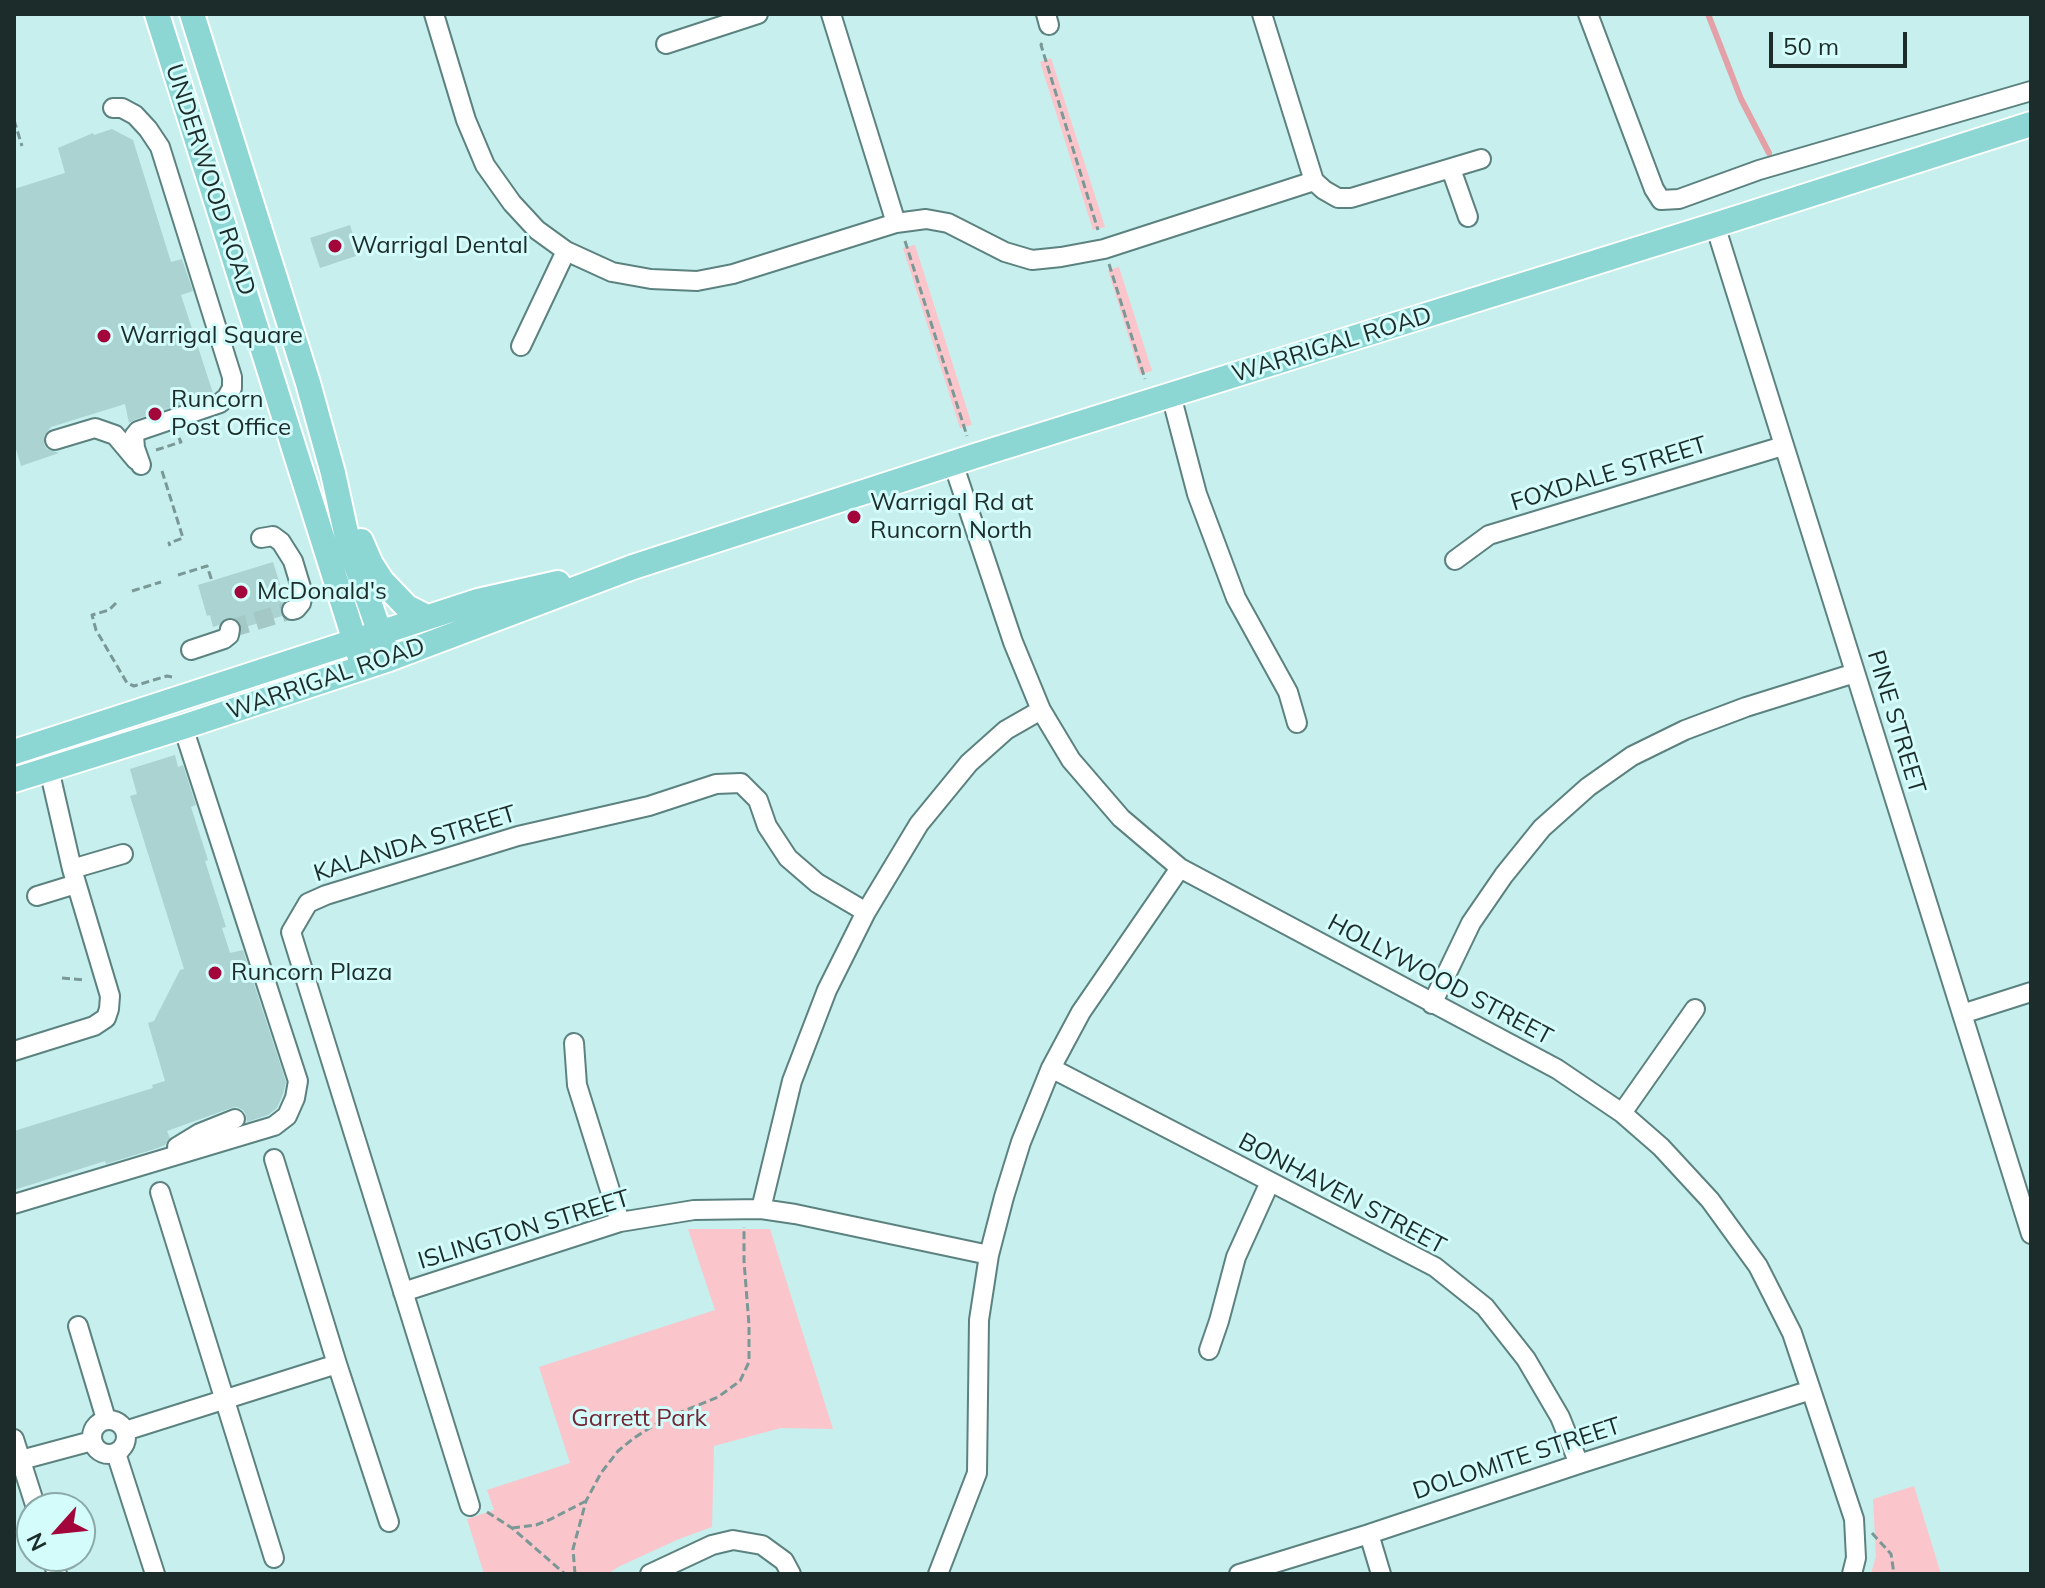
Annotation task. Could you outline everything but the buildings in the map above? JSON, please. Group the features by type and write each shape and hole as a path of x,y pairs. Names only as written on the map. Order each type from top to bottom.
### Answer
{"main road":[{"name":"UNDERWOOD ROAD","path":"194,18 290,325 333,473 348,542 389,659"},
{"name":"UNDERWOOD ROAD","path":"160,23 363,667"},
{"name":"WARRIGAL ROAD","path":"14,780 389,659 633,567 2031,124"},
{"path":"259,334 290,325"},
{"name":"UNDERWOOD ROAD","path":"333,473 371,564 382,581 407,607 427,617"},
{"name":"WARRIGAL ROAD","path":"14,752 478,601 633,567"},
{"path":"40,743 49,769"}],"street":[{"path":"434,14 466,120 485,165 537,230 566,251 612,272 651,279 697,281 733,274 896,223 926,219 948,223 1005,252 1032,260 1061,257 1104,249 1314,181"},
{"path":"666,44 758,14"},
{"path":"831,14 896,223"},
{"path":"1262,14 1314,181 1324,190 1338,198 1351,198 1481,159"},
{"path":"1588,14 1654,189 1661,200 1679,199 1759,170 2031,91"},
{"path":"160,23 194,18"},
{"path":"55,440 95,428 115,435 141,465 135,448 134,436 138,431 220,403 232,388 232,377 160,147 135,115 122,108 113,108"},
{"path":"1451,169 1468,217"},
{"name":"PINE STREET","path":"1715,225 2031,1234"},
{"path":"521,346 566,251"},
{"path":"1160,398 1236,598 1288,692 1297,723"},
{"name":"FOXDALE STREET","path":"1455,560 1489,535 1783,446"},
{"name":"HOLLYWOOD STREET","path":"964,460 1013,642 1041,710 1071,760 1121,818 1180,868 1557,1069 1622,1113 1661,1147 1710,1200 1758,1266 1792,1333 1854,1519 1856,1558 1852,1574"},
{"path":"261,538 273,536 281,542 293,561 303,594 301,603 292,610"},
{"path":"191,650 224,639 230,629"},
{"path":"1432,1004 1471,923 1504,875 1542,828 1588,787 1632,756 1685,730 1746,707 1855,673"},
{"path":"754,1209 792,1081 827,990 866,912 919,824 969,763 1006,730 1041,710"},
{"path":"14,1204 274,1126 287,1116 295,1098 298,1081 183,727"},
{"path":"14,1051 94,1026 106,1018 109,1009 110,996 74,877 49,769"},
{"name":"KALANDA STREET","path":"470,1506 291,932 308,903 518,836 649,806 716,784 741,783 758,800 767,826 788,858 817,883 866,912"},
{"path":"37,896 123,854"},
{"path":"938,1574 977,1473 979,1320 989,1255 1021,1142 1051,1068 1081,1012 1180,868"},
{"path":"1962,1014 2031,992"},
{"path":"1622,1113 1695,1009"},
{"path":"574,1043 577,1085 620,1222"},
{"name":"BONHAVEN STREET","path":"1051,1068 1435,1267 1485,1307 1526,1359 1560,1417 1579,1464"},
{"path":"169,1157 178,1146 200,1133 235,1119"},
{"path":"274,1159 389,1522"},
{"path":"1209,1350 1236,1257 1270,1182"},
{"path":"160,1192 274,1558"},
{"name":"ISLINGTON STREET","path":"403,1292 620,1222 694,1210 754,1209 795,1214 989,1255"},
{"path":"78,1326 106,1419"},
{"path":"125,1431 337,1364"},
{"name":"DOLOMITE STREET","path":"1239,1574 1811,1390"},
{"path":"106,1419 119,1422 125,1431 125,1444 116,1453 100,1452 92,1441 94,1427 106,1419"},
{"path":"14,1439 31,1492"},
{"path":"21,1460 92,1441"},
{"path":"116,1453 155,1574"},
{"path":"1369,1534 1381,1574"},
{"path":"650,1574 700,1550 733,1540 762,1545 784,1561 791,1574"}],"path":[{"path":"1048,19 1041,45 1145,378 1160,398"},
{"path":"14,120 22,146"},
{"path":"896,223 906,242 964,460"},
{"path":"156,450 181,442 178,434"},
{"path":"162,471 183,538 169,543 170,546"},
{"path":"178,575 207,566 212,581"},
{"path":"132,591 161,582"},
{"path":"116,603 109,610 92,615 96,630 127,683 134,686 167,676 179,679"},
{"path":"62,978 85,980"},
{"path":"575,1574 573,1549 586,1501 609,1461 634,1438 662,1420 718,1397 740,1381 749,1362 744,1231 754,1209"},
{"path":"512,1528 536,1525 586,1501"},
{"path":"470,1506 480,1508 512,1528 565,1574"},
{"path":"1855,1531 1870,1531 1884,1546 1891,1554 1894,1574"}],"green space":[{"path":"1051,58 1105,227 1093,230 1040,62"},
{"path":"915,245 972,425 960,428 903,248"},
{"path":"1119,267 1152,371 1140,374 1108,270"},
{"name":"Garrett Park","path":"688,1229 770,1229 833,1429 781,1428 714,1446 712,1527 679,1539 608,1574 484,1574 467,1519 494,1510 487,1490 570,1463 539,1367 715,1310"},
{"path":"1914,1486 1941,1574 1871,1574 1876,1556 1873,1499"}],"waterway":[{"path":"1708,14 1741,99 1769,153"}],"tunnel":[{"path":"230,629 292,610"}],"place":[{"name":"Warrigal Dental","path":"335,246"},
{"name":"Warrigal Square","path":"104,336"},
{"name":"Runcorn Post Office","path":"155,414"},
{"name":"Warrigal Rd at Runcorn North","path":"854,517"},
{"name":"McDonald's","path":"241,592"},
{"name":"Runcorn Plaza","path":"215,973"}]}
